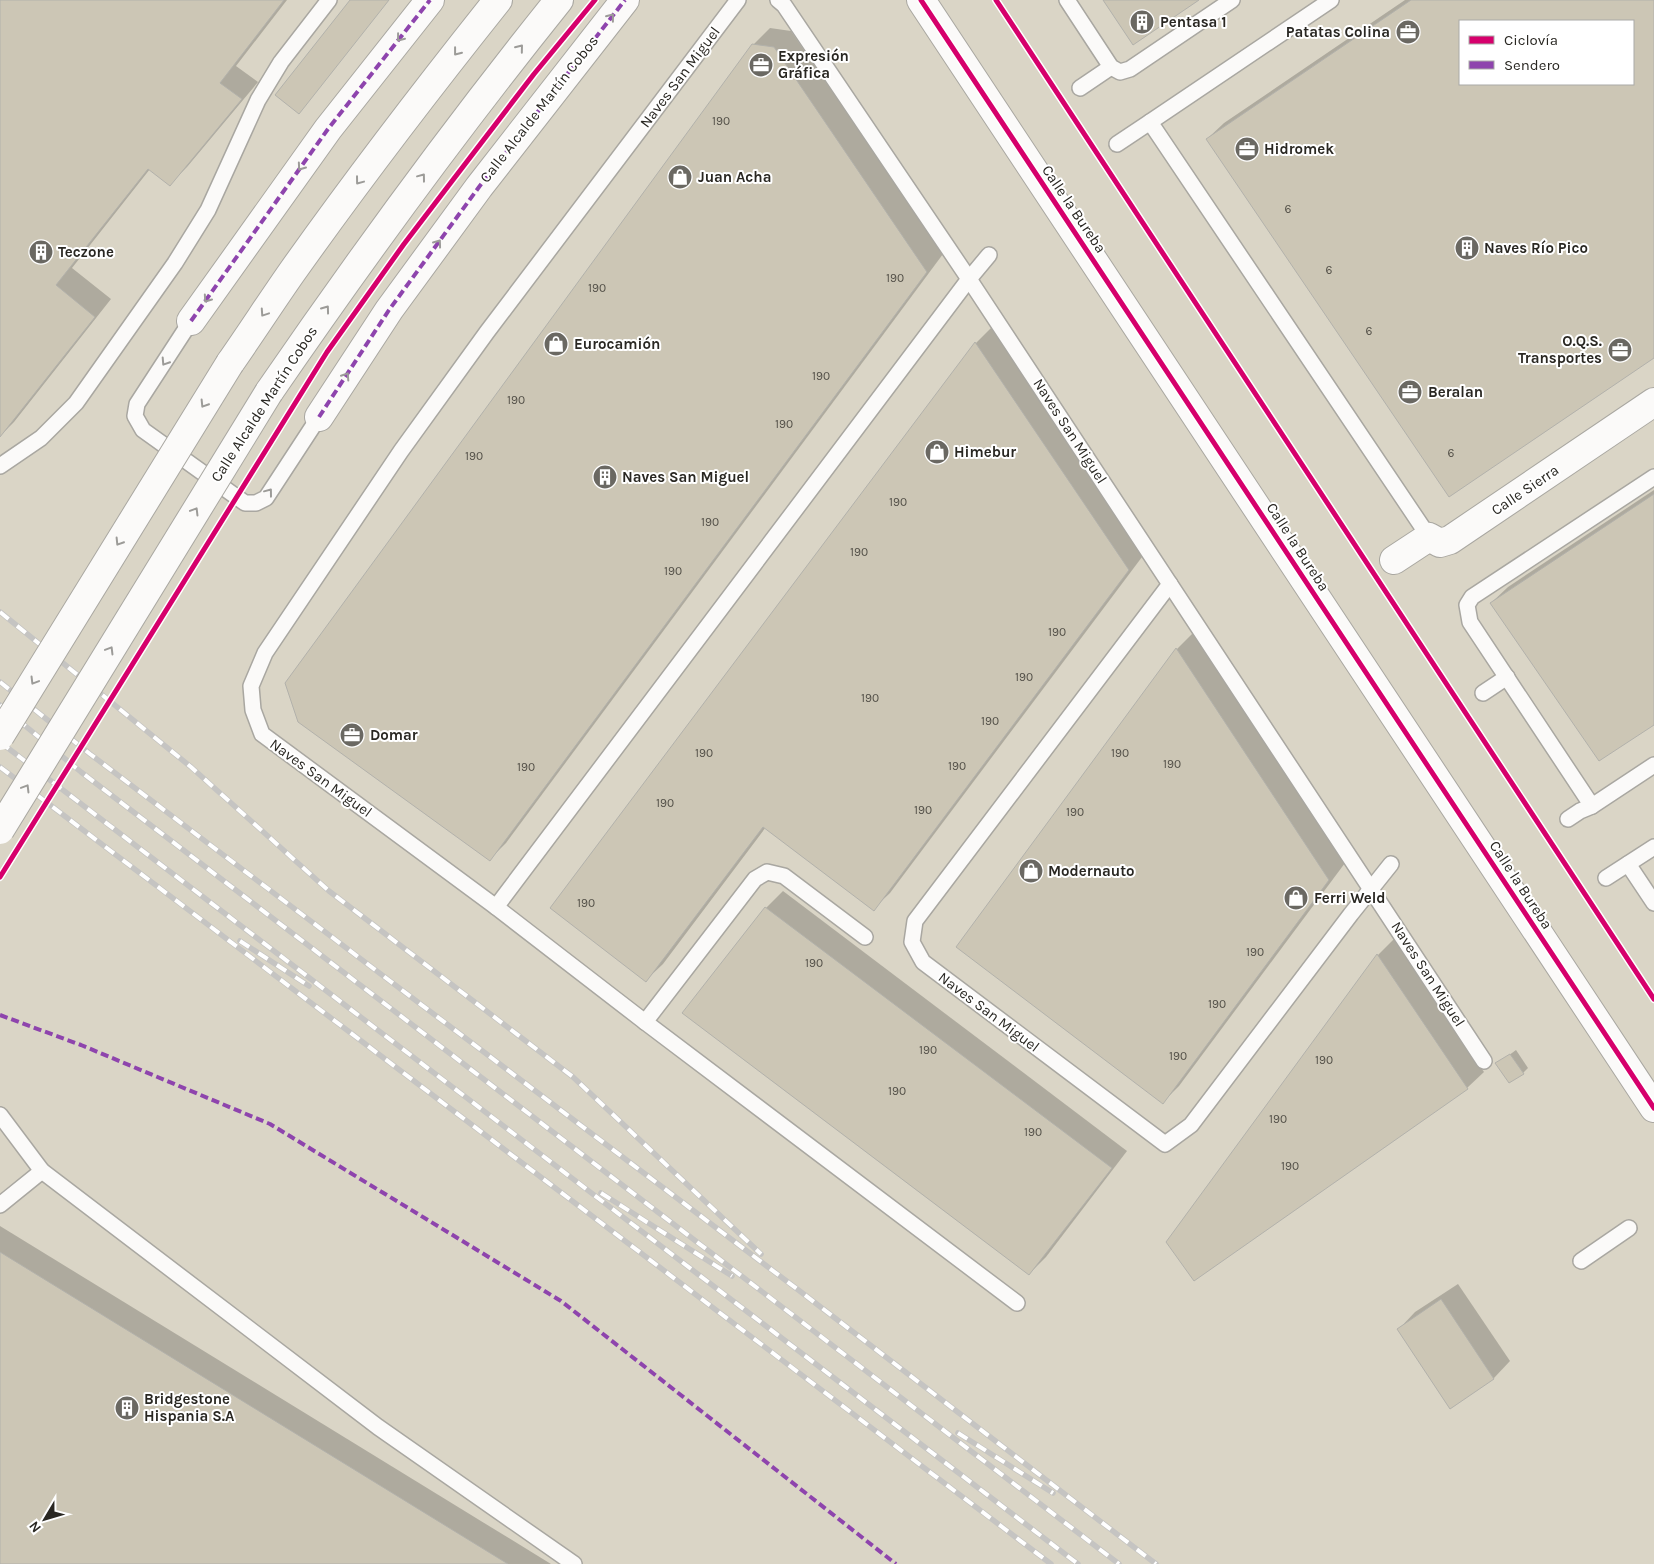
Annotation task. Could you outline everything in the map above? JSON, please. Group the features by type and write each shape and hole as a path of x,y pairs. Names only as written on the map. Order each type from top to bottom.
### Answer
{"street":[{"path":"191,321 328,129 430,0"},
{"path":"0,736 230,363 353,189 498,0"},
{"name":"Calle Alcalde Martín Cobos","path":"0,830 269,392 409,194 495,80 559,0"},
{"name":"Calle Alcalde Martín Cobos","path":"319,417 389,310 456,217 625,0"},
{"name":"Calle la Bureba","path":"921,0 1654,1108"},
{"name":"Calle Sierra","path":"1429,537 1440,543 1450,540 1654,402"},
{"path":"1394,560 1429,537"}],"lane":[{"path":"0,466 41,438 76,402 175,263 208,210 258,100 281,62 329,0"},
{"name":"Naves San Miguel","path":"738,0 487,332 401,450 265,653 251,686 253,710 262,734 496,907 1017,1303"},
{"name":"Naves San Miguel","path":"778,0 789,13 969,279 1372,888 1484,1061"},
{"path":"1067,0 1111,67 1120,72 1130,69 1232,0"},
{"path":"1117,144 1331,0"},
{"path":"1080,88 1111,67"},
{"path":"1150,122 1429,537"},
{"path":"496,907 989,255"},
{"path":"191,321 137,404 135,416 143,430 245,503 256,503 266,498 319,417"},
{"path":"1592,806 1470,622 1467,606 1472,597 1654,477"},
{"name":"Naves San Miguel","path":"1170,584 915,922 912,942 923,962 1165,1144 1191,1125 1391,864"},
{"path":"1483,693 1507,678"},
{"path":"1568,819 1592,806 1654,765"},
{"path":"1606,878 1654,847"},
{"path":"1628,864 1654,903"},
{"path":"645,1022 754,879 767,872 784,876 864,937"},
{"path":"0,1115 42,1170 378,1427 574,1564"},
{"path":"0,1205 42,1170"},
{"path":"1581,1261 1629,1228"}],"shaded area":[{"path":"0,0 1654,0 1654,1564 0,1564"}],"building":[{"name":"Teczone","path":"0,0 284,0 220,83 242,99 170,186 148,169 56,285 95,317 0,437"},
{"path":"350,0 389,0 299,114 275,95"},
{"name":"Pentasa 1","path":"1103,0 1199,0 1133,45"},
{"name":"Naves Río Pico","path":"1411,0 1654,0 1654,358 1449,497 1206,139"},
{"name":"Naves San Miguel","path":"752,44 774,47 927,272 490,861 298,722 285,683"},
{"path":"975,342 1129,570 874,911 763,827 646,982 550,908"},
{"path":"1654,494 1654,725 1599,761 1490,603"},
{"path":"1176,648 1329,880 1163,1104 956,947"},
{"path":"765,907 1112,1168 1029,1275 682,1013"},
{"path":"1377,954 1468,1089 1194,1281 1166,1242"},
{"path":"1510,1054 1524,1074 1509,1083 1495,1063"},
{"name":"Bridgestone Hispania S.A","path":"0,1252 508,1564 0,1564"},
{"path":"1441,1299 1494,1379 1450,1409 1397,1329"}],"railway":[{"path":"0,612 191,767 329,891 573,1077 761,1254"},
{"path":"0,682 90,754 801,1292 1156,1564"},
{"path":"0,705 81,772 1119,1564"},
{"path":"0,742 1078,1564"},
{"path":"0,767 1051,1564"},
{"path":"240,941 309,986"},
{"path":"601,1193 732,1276"},
{"path":"958,1433 1053,1493"}],"marked path":[{"path":"191,321 328,129 430,0"},
{"path":"319,417 389,310 479,187 625,0"},
{"path":"0,1015 81,1045 270,1124 561,1301 896,1564"}],"cycle path":[{"path":"0,877 327,352 404,244 534,74 595,0"},
{"path":"921,0 1654,1108"},
{"path":"996,0 1654,999"}],"place":[{"name":"Pentasa 1","path":"1142,22"},
{"name":"Patatas Colina","path":"1408,32"},
{"name":"Expresión Gráfica","path":"761,65"},
{"name":"Hidromek","path":"1247,149"},
{"name":"Juan Acha","path":"680,177"},
{"name":"Naves Río Pico","path":"1467,248"},
{"name":"Teczone","path":"41,252"},
{"name":"Eurocamión","path":"556,344"},
{"name":"O.Q.S. Transportes","path":"1620,350"},
{"name":"Beralan","path":"1410,392"},
{"name":"Himebur","path":"937,452"},
{"name":"Naves San Miguel","path":"605,477"},
{"name":"Domar","path":"352,735"},
{"name":"Modernauto","path":"1031,871"},
{"name":"Ferri Weld","path":"1296,898"},
{"name":"Bridgestone Hispania S.A","path":"127,1408"}]}
